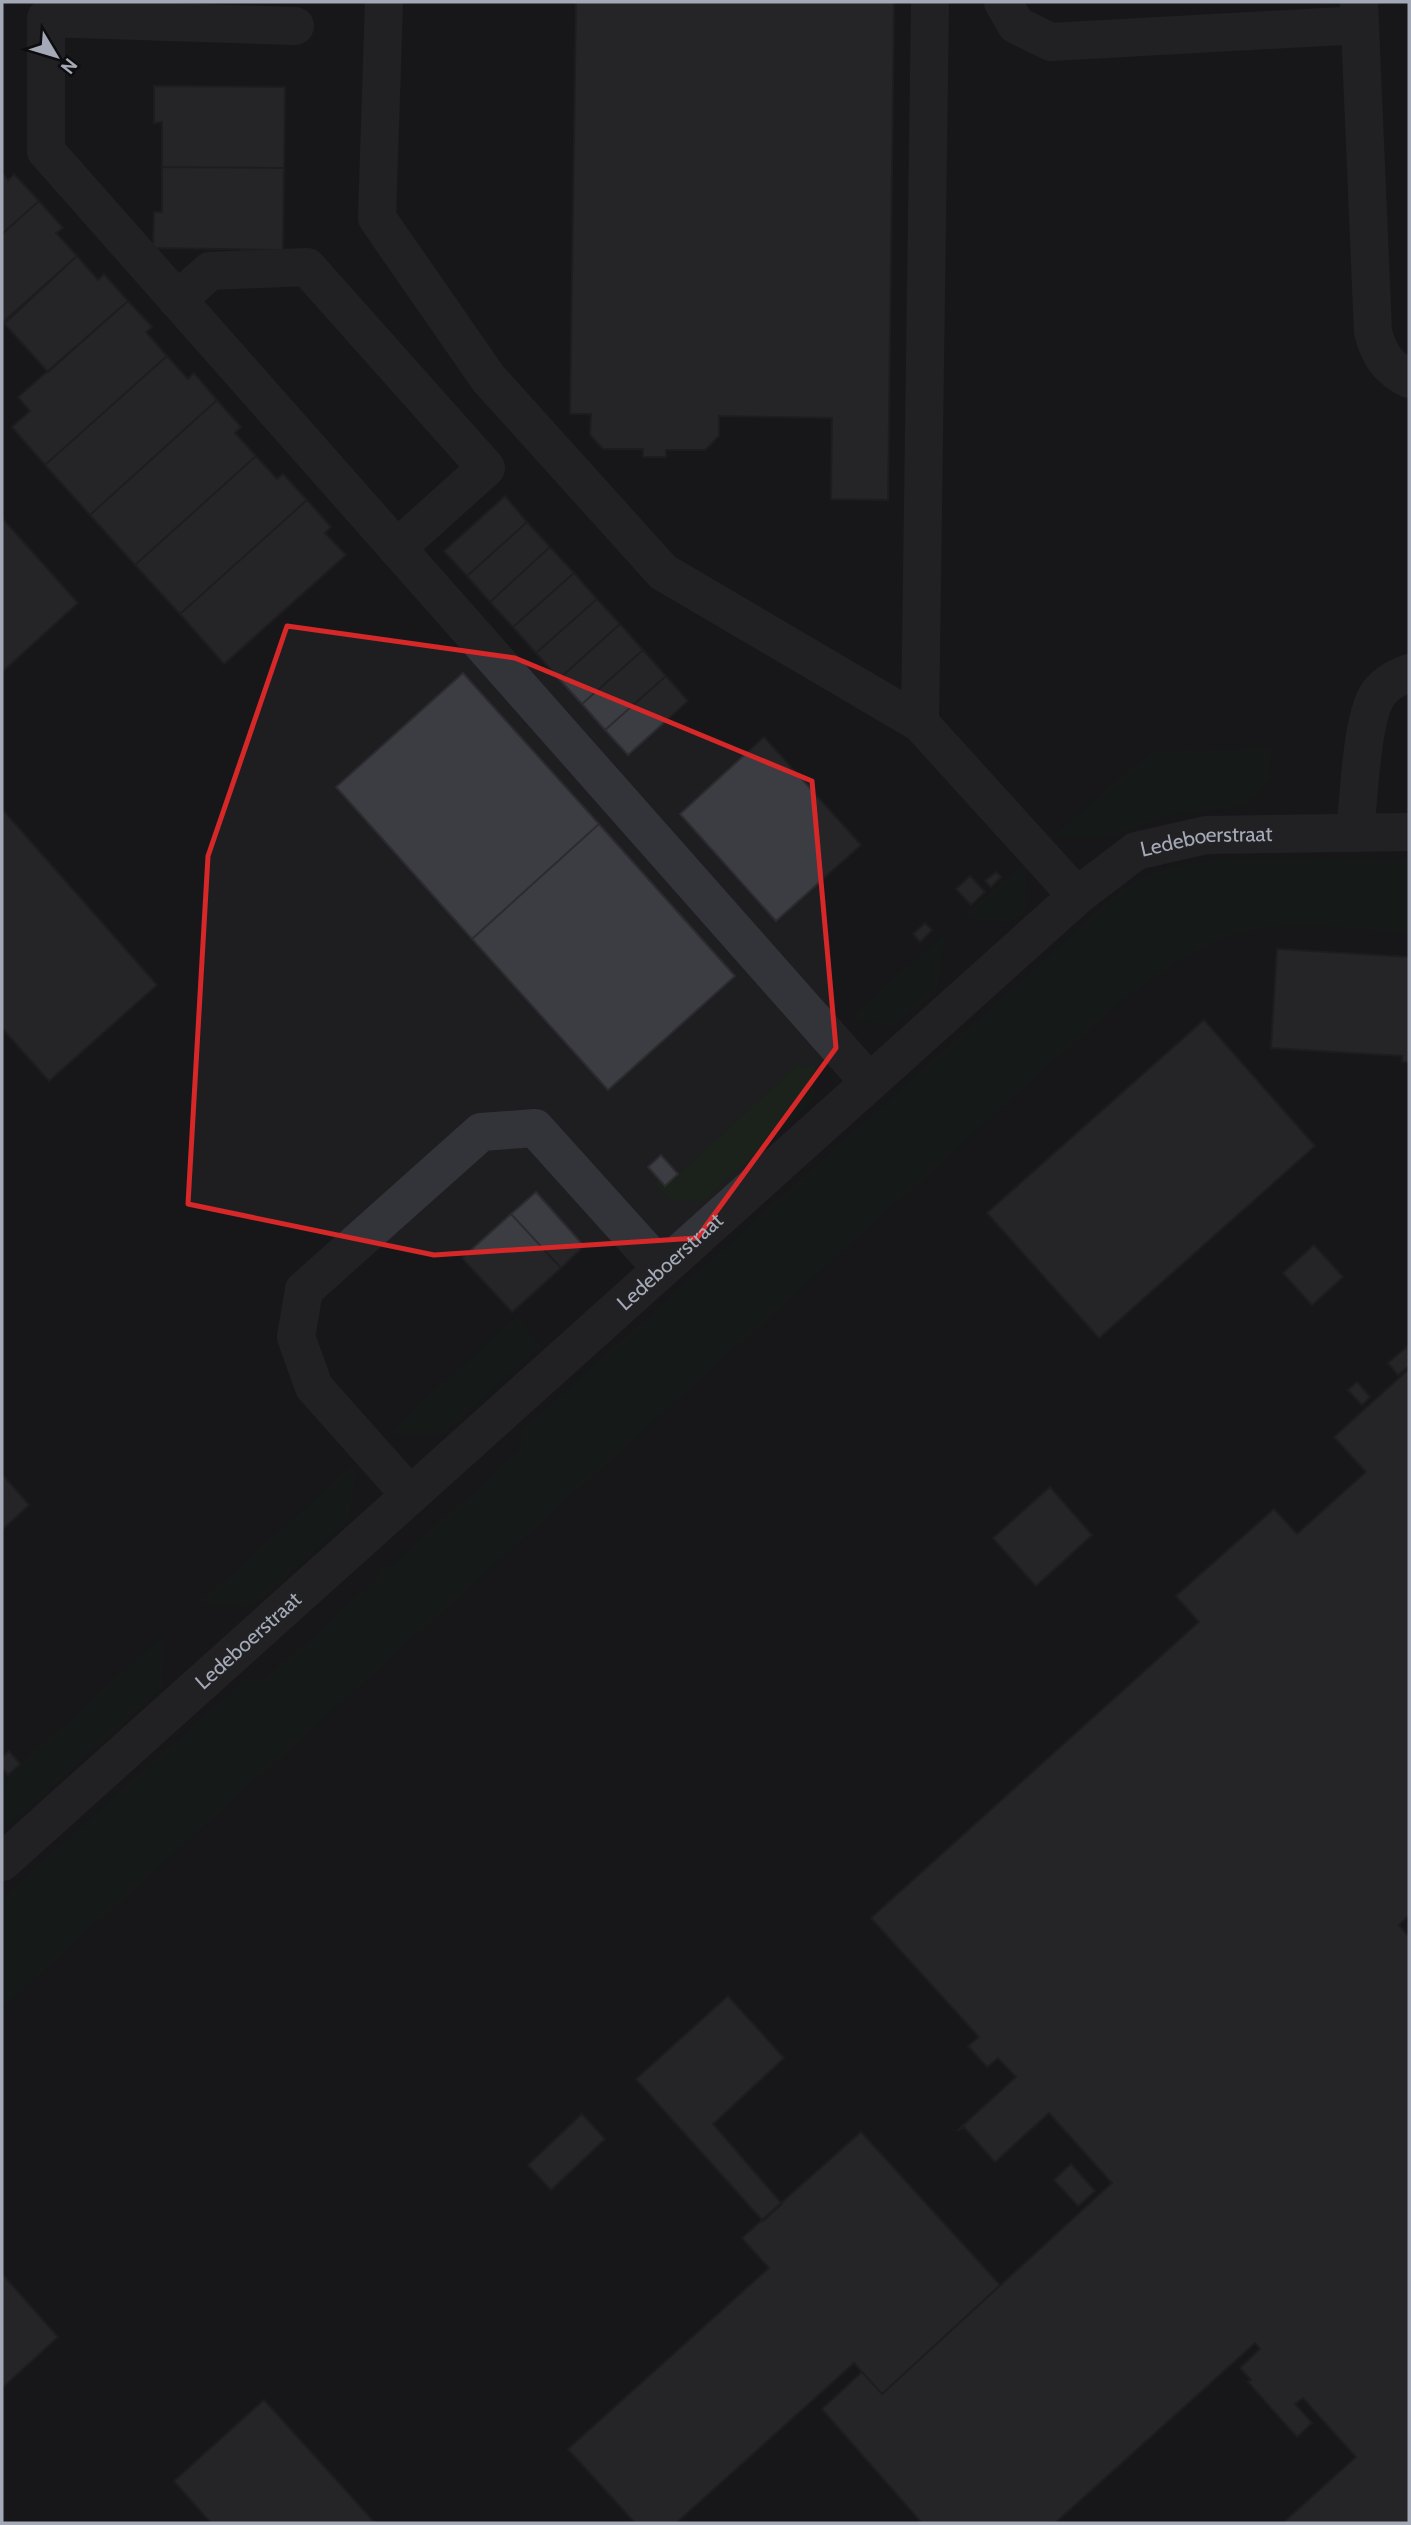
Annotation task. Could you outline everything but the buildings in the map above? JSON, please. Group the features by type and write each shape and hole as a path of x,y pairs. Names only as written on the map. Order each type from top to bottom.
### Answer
{"street":[{"path":"384,2 377,218 488,378 663,572 920,723 1077,896"},
{"path":"920,723 930,2"},
{"path":"1003,2 1016,25 1051,42 1360,13 1373,332 1378,351 1390,368 1409,379"},
{"path":"295,26 46,18 46,151 869,1082"},
{"path":"177,300 210,271 307,267 486,468 397,548"},
{"path":"1355,833 1369,716 1378,693 1397,677 1409,673"},
{"name":"Ledeboerstraat","path":"2,1862 1077,896 1136,850 1206,835 1409,832"},
{"path":"410,1495 314,1387 296,1337 304,1290 481,1132 535,1128 662,1269"}],"highlighted area":[{"path":"287,626 515,658 812,781 836,1048 697,1238 434,1255 188,1204 208,856"}],"shaded area":[{"path":"2,2 1409,2 1409,2523 2,2523"},
{"path":"1272,748 1269,779 1257,796 1239,806 1167,816 1112,836 1053,836 1150,752"},
{"path":"1027,859 1025,911 1010,923 962,918"},
{"path":"1264,859 1409,861 1409,933 1304,925 1246,931 1181,959 1142,986 1105,1015 2,2008 2,1898 245,1679 264,1680 379,1577 381,1567 390,1567 520,1450 521,1431 1124,888 1157,872 1191,863"},
{"path":"943,935 945,938 937,990 896,1026 857,1021 852,1016"},
{"path":"797,1066 815,1066 816,1099 702,1202 670,1200 654,1183 658,1179 665,1186"},
{"path":"516,1317 541,1346 442,1435 397,1436 390,1431"},
{"path":"352,1466 356,1472 349,1520 252,1607 207,1604 202,1600"},
{"path":"161,1637 164,1643 162,1688 2,1832 2,1781"}]}
